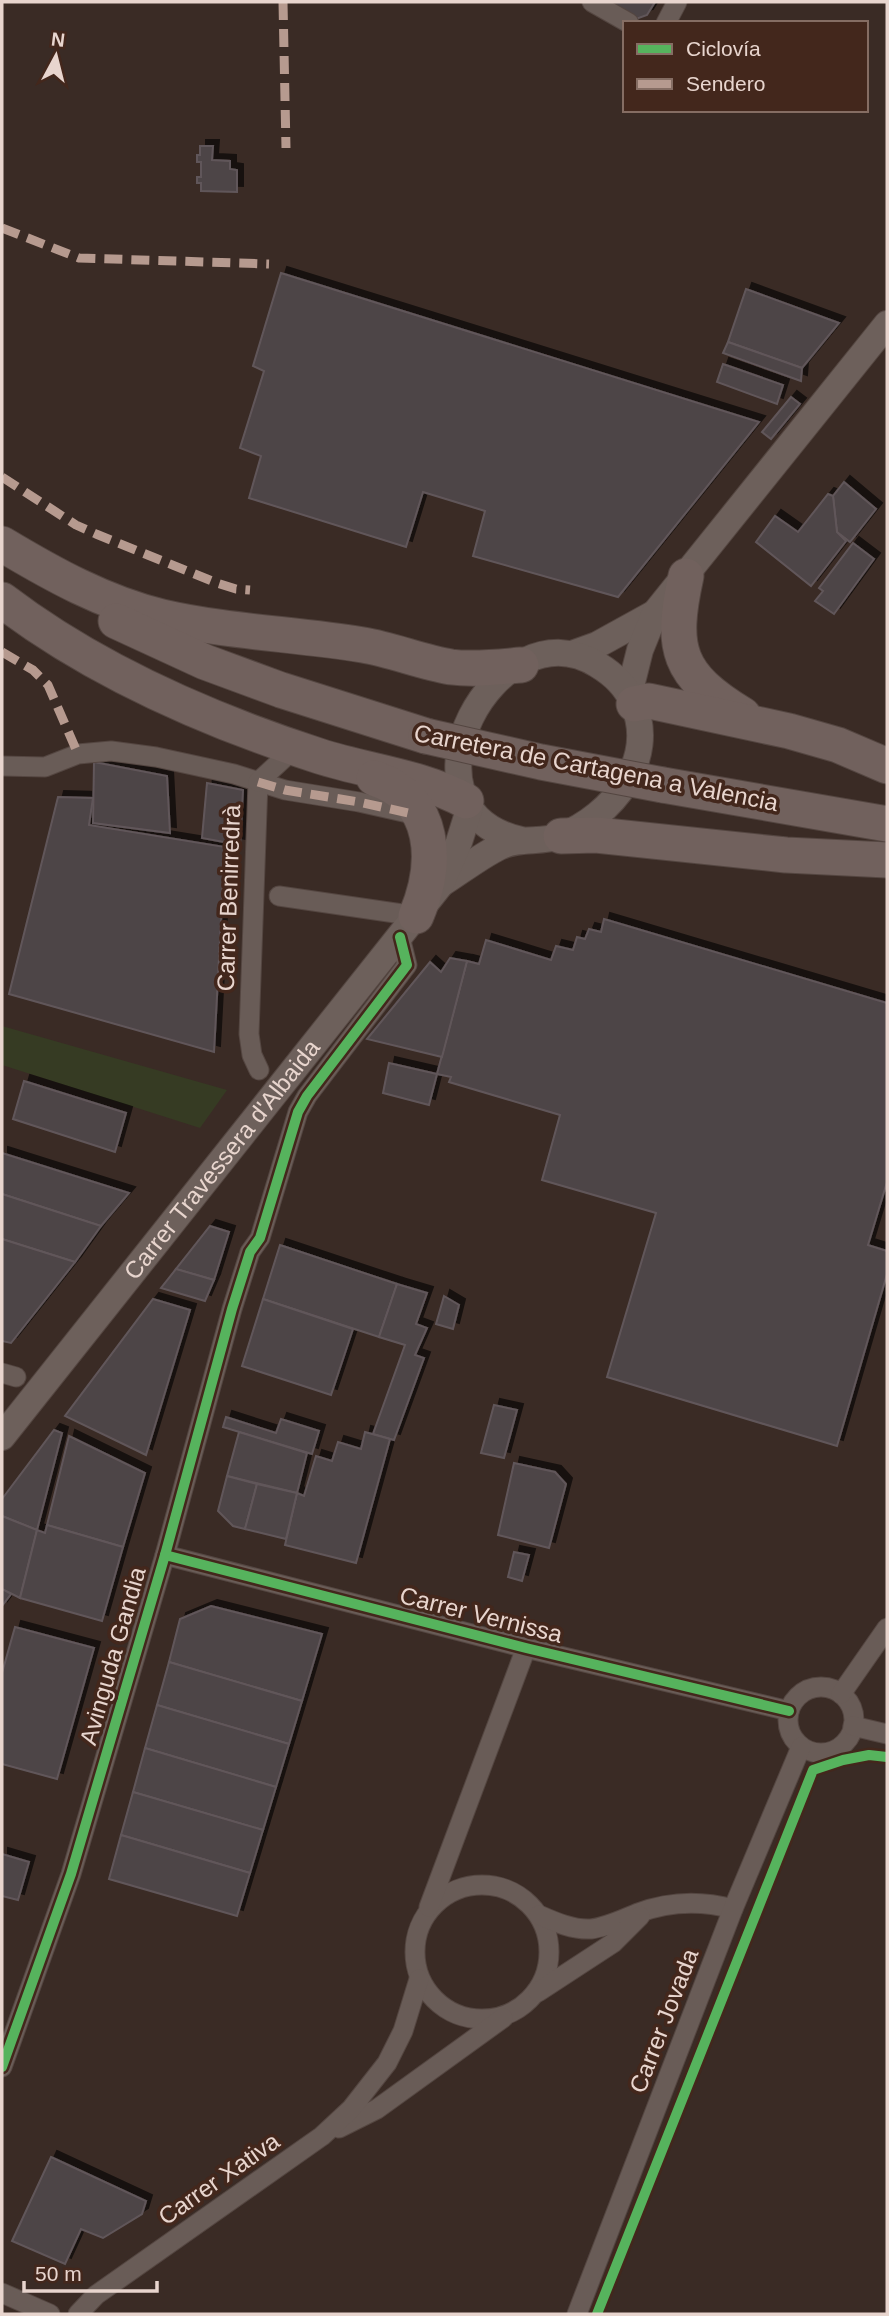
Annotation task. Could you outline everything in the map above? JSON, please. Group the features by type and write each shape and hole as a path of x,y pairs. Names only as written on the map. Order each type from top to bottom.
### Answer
{"highway":[{"path":"2,544 52,574 119,604 161,617 367,646 452,667 470,669 521,665"},
{"name":"Carretera de Cartagena a Valencia","path":"2,561 59,594 205,662 281,690 426,736 541,762 887,824"},
{"path":"686,576 677,622 684,660 695,679 722,702 755,722"},
{"path":"2,600 26,618 134,682 246,731 309,752 386,782 403,792 421,817 430,848 431,863 426,893 408,927"},
{"path":"631,699 755,722 838,745 887,766"},
{"path":"309,752 411,778 448,791 468,804"},
{"path":"561,836 596,835 786,855 887,860"}],"main road":[{"path":"631,699 640,650 655,613 887,324"},
{"path":"572,654 597,645 655,613"},
{"path":"572,654 586,657 610,673 631,699 640,720 641,734 637,757 629,776 607,807 584,824 550,839 521,840 510,837 490,827 468,804 458,763 469,717 496,680 521,665 546,655 572,654"},
{"name":"Carrer Travessera d'Albaida","path":"2,1437 441,884 459,842 468,804"},
{"name":"Carrer Travessera d'Albaida","path":"441,884 500,847 521,840"}],"street":[{"path":"592,2 625,21"},
{"path":"667,21 677,2"},
{"path":"2,766 45,767 78,754 111,751 156,757 285,790 408,813"},
{"path":"258,782 309,752"},
{"name":"Carrer Benirredrà","path":"258,782 249,1016 252,1055 259,1070"},
{"path":"279,896 408,927"},
{"name":"Avinguda Gandia","path":"2,2067 71,1874 165,1555 250,1252 260,1238 298,1112 307,1096 407,965 408,927"},
{"name":"Carrer Vernissa","path":"165,1555 526,1648 789,1711"},
{"path":"841,1694 887,1628"},
{"path":"526,1648 419,1927 414,1944 419,1979 431,1997 447,2010 466,2018 486,2020 507,2015 613,1943 645,1911"},
{"path":"810,1689 831,1689 841,1694 852,1709 853,1726 849,1738 832,1751 822,1753 801,1747 789,1731 789,1711 801,1694 810,1689"},
{"path":"853,1726 887,1734"},
{"name":"Carrer Jovada","path":"577,2314 733,1909 801,1747"},
{"path":"427,1911 443,1896 463,1887 484,1884 505,1889 524,1899 539,1915 547,1934 550,1954 546,1975 537,1993"},
{"path":"539,1915 562,1925 593,1929 677,1903 699,1902 733,1909"},
{"name":"Carrer Xativa","path":"323,2136 351,2109 387,2063 403,2031 419,1979"},
{"name":"Carrer Xativa","path":"78,2314 96,2295 323,2136 377,2109 507,2015"},
{"path":"2,2293 50,2314"}],"green space":[{"path":"2,1026 227,1090 200,1128 2,1065"}],"building":[{"path":"605,2 655,2 647,15 636,19"},
{"path":"200,146 213,146 212,160 230,161 230,169 237,170 237,192 201,191 201,183 197,183 197,177 201,177 201,162 197,162"},
{"path":"281,273 759,422 618,597 473,556 485,511 423,492 406,547 249,498 261,456 240,448 264,371 253,366"},
{"path":"746,289 839,323 802,368 728,342"},
{"path":"728,342 802,368 801,381 723,353"},
{"path":"723,364 783,385 777,404 717,382"},
{"path":"791,397 800,404 771,439 762,432"},
{"path":"844,482 876,509 850,542 837,532 833,496"},
{"path":"828,494 833,496 837,532 846,541 811,586 756,542 775,516 798,532"},
{"path":"853,543 874,559 834,614 815,601 823,591 819,588"},
{"path":"94,762 167,776 170,833 93,823"},
{"path":"207,783 243,790 240,845 202,838"},
{"path":"58,797 93,798 89,825 225,847 214,1052 9,994"},
{"path":"604,919 887,1003 887,1182 868,1245 887,1251 887,1274 837,1446 607,1377 656,1213 542,1180 560,1115 449,1082 451,1077 437,1074 467,961 479,964 486,940 551,960 556,946 573,950 577,937 585,939 589,929 601,932"},
{"path":"450,958 467,961 442,1057 367,1039 430,962 441,972"},
{"path":"389,1063 437,1074 429,1105 383,1093"},
{"path":"24,1081 126,1113 115,1152 13,1119"},
{"path":"2,1153 129,1193 101,1226 2,1194"},
{"path":"2,1194 101,1226 75,1262 2,1239"},
{"path":"210,1226 229,1232 214,1280 176,1269"},
{"path":"2,1239 75,1262 11,1343 2,1341"},
{"path":"280,1245 397,1284 379,1337 263,1299"},
{"path":"176,1269 214,1280 205,1301 161,1288"},
{"path":"397,1284 427,1293 416,1324 427,1328 415,1355 424,1358 394,1440 373,1434 405,1345 379,1337"},
{"path":"444,1296 459,1305 453,1329 436,1324"},
{"path":"153,1299 190,1310 146,1455 65,1416"},
{"path":"263,1299 353,1329 331,1395 242,1366"},
{"path":"494,1405 517,1410 504,1458 481,1453"},
{"path":"226,1417 276,1433 281,1419 319,1431 312,1454 223,1427"},
{"path":"54,1430 62,1433 37,1530 2,1516 2,1499"},
{"path":"239,1432 307,1453 297,1493 227,1476"},
{"path":"365,1432 390,1439 356,1563 285,1545 297,1493 304,1496 316,1456 332,1461 338,1442 361,1449"},
{"path":"69,1436 145,1473 123,1547 47,1525"},
{"path":"514,1463 555,1472 566,1484 549,1548 498,1535"},
{"path":"227,1476 257,1484 245,1529 233,1526 218,1511"},
{"path":"257,1484 297,1493 286,1539 245,1529"},
{"path":"2,1516 37,1530 20,1598 2,1589"},
{"path":"47,1525 123,1547 102,1621 20,1598 37,1530 45,1533"},
{"path":"514,1552 529,1555 522,1581 508,1577"},
{"path":"2,1589 11,1594 2,1606"},
{"path":"211,1606 322,1634 302,1701 169,1662 180,1619"},
{"path":"15,1627 94,1648 57,1779 2,1764 2,1673"},
{"path":"169,1662 302,1701 289,1744 157,1705"},
{"path":"157,1705 289,1744 276,1787 145,1748"},
{"path":"145,1748 276,1787 263,1830 133,1792"},
{"path":"133,1792 263,1830 250,1873 121,1835"},
{"path":"121,1835 250,1873 237,1916 109,1879"},
{"path":"2,1854 29,1862 18,1900 2,1896"},
{"path":"51,2157 146,2201 142,2214 103,2238 81,2229 65,2264 12,2241"}],"marked path":[{"path":"283,2 286,148"},
{"path":"2,228 79,258 269,264"},
{"path":"2,477 76,525 217,583 250,590"},
{"path":"2,652 33,670 48,685 78,754"},
{"path":"258,782 285,790 408,813"}],"cycle path":[{"path":"2,2067 71,1874 165,1555 232,1309 250,1252 260,1238 298,1112 307,1096 407,965 400,937"},
{"path":"165,1555 526,1648 789,1711"},
{"path":"597,2314 813,1770 869,1755 887,1757"}]}
